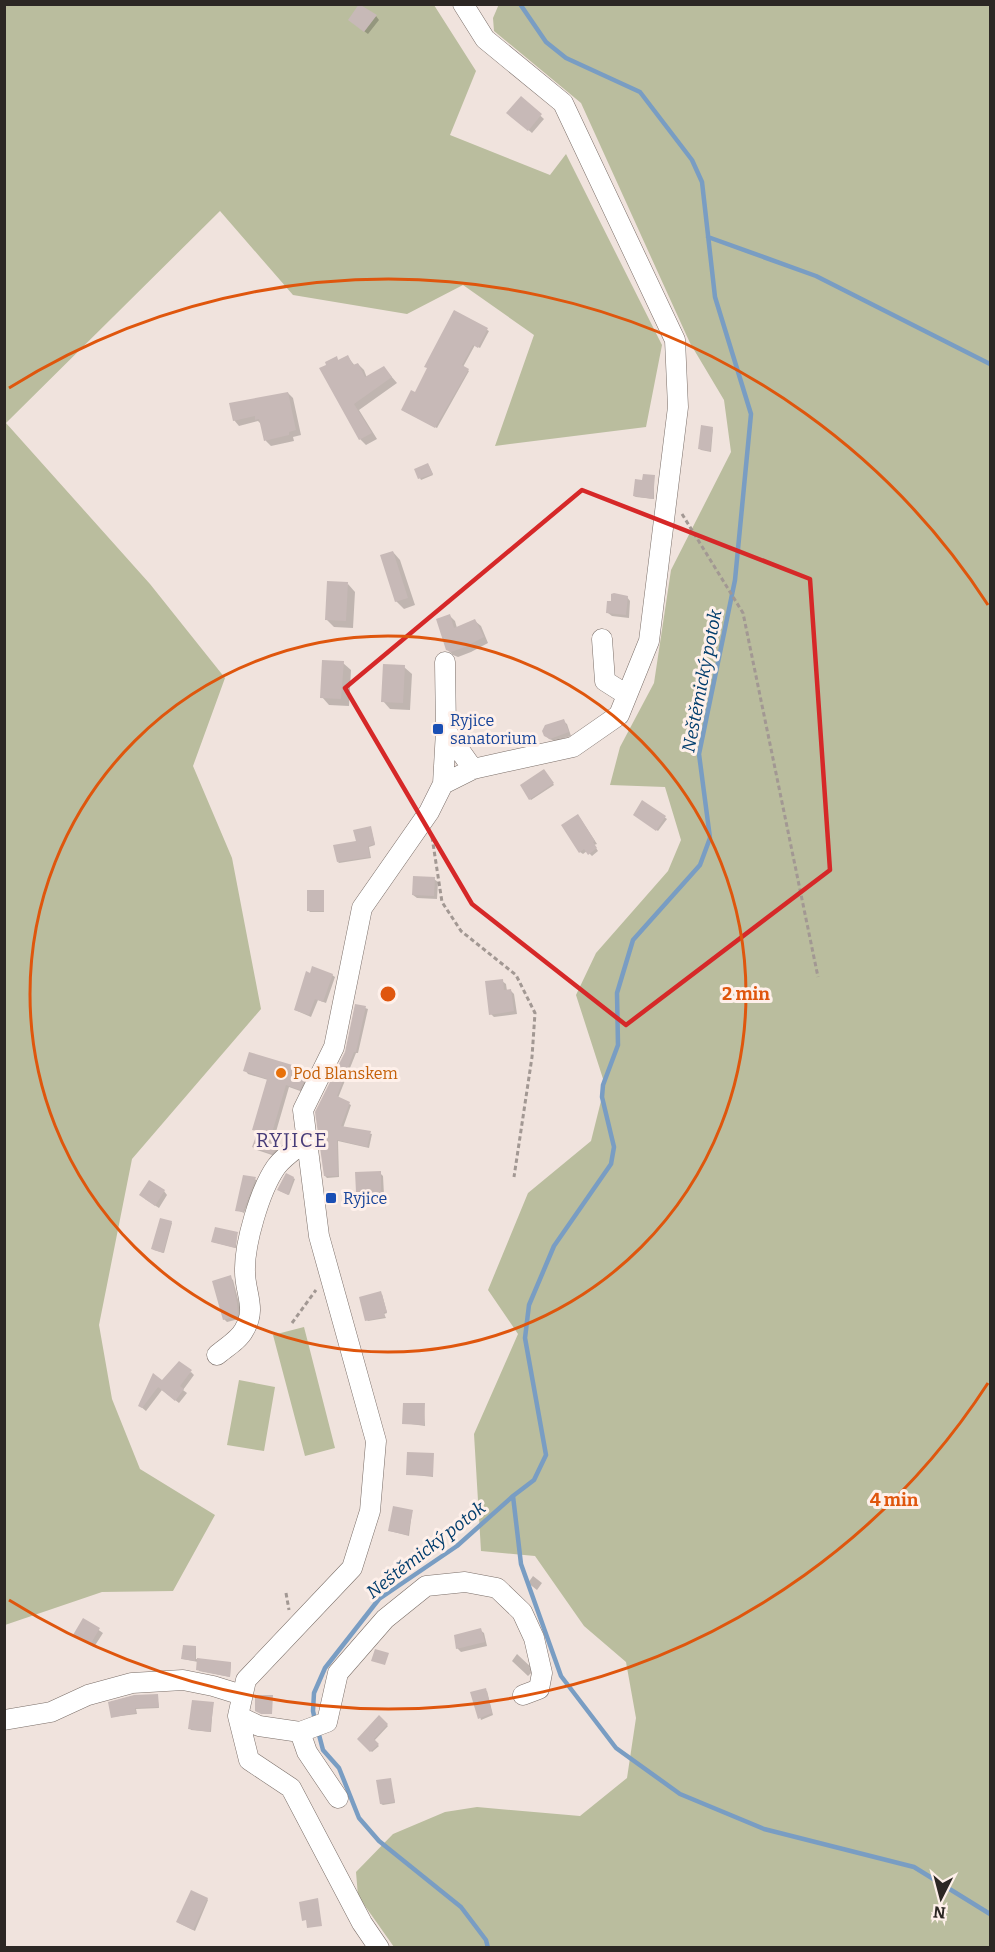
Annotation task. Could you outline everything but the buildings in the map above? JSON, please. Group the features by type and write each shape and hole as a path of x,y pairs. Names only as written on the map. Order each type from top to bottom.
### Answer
{"street":[{"path":"442,784 472,769 573,747 620,715 649,640 678,407 675,340 563,103 485,39 463,4"},
{"path":"602,639 605,681 627,695"},
{"path":"379,1947 362,1923 291,1788 249,1760 237,1716 246,1680 352,1568 370,1510 376,1441 319,1236 303,1110 334,1047 362,908 429,812 442,784 446,730 445,662"},
{"path":"446,730 472,769"},
{"path":"217,1355 244,1331 250,1314 250,1297 244,1274 246,1253 262,1195 277,1166 307,1140"},
{"path":"237,1716 259,1726 303,1731 327,1722 338,1673 385,1619 426,1586 465,1582 497,1588 522,1612 534,1638 542,1673 539,1689 523,1695"},
{"path":"4,1720 51,1712 88,1695 132,1683 183,1680 242,1695"},
{"path":"303,1731 306,1752 338,1798"}],"path":[{"path":"668,490 742,613 818,977"},
{"path":"429,812 442,902 461,931 516,975 535,1013 532,1057 514,1177"},
{"path":"292,1323 330,1271"}],"highlighted area":[{"path":"582,490 810,579 830,870 626,1025 472,904 345,688"}],"green space":[{"path":"499,4 990,5 990,1947 394,1947 358,1896 356,1872 393,1834 445,1812 477,1807 580,1816 627,1778 636,1718 626,1662 584,1626 535,1556 481,1551 474,1434 518,1334 488,1290 528,1193 591,1141 605,1085 576,995 596,953 668,871 681,840 665,787 610,785 620,747 654,683 671,570 731,452 724,400 690,343 581,103 494,31 493,18"},
{"path":"5,5 434,5 476,71 450,135 550,175 566,154 662,345 646,427 495,446 534,335 463,285 407,314 293,295 220,211 6,423 150,584 225,678 193,766 232,858 261,1009 132,1159 99,1325 112,1399 140,1469 215,1515 173,1591 102,1592 5,1625"},
{"path":"304,1327 335,1448 305,1456 273,1335"},
{"path":"239,1380 275,1387 264,1451 227,1445"}],"waterway":[{"name":"Neštěmický potok","path":"315,1720 314,1693 325,1668 379,1599 457,1546 534,1480 546,1455 525,1338 529,1305 554,1246 611,1164 614,1147 602,1097 603,1085 618,1045 617,993 633,940 700,865 710,838 699,754 735,580 751,414 715,297 702,182 692,160 640,92 566,58 546,42 520,4"},
{"path":"708,237 816,276 990,364"},
{"path":"513,1496 521,1564 561,1676 616,1748 680,1794 764,1829 914,1867 990,1914"},
{"name":"Neštěmický potok","path":"318,1731 323,1750 339,1768 359,1818 379,1841 461,1907 486,1940 488,1948"}],"place":[{"name":"Ryjice sanatorium","path":"438,729"},
{"name":"Pod Blanskem","path":"281,1073"},
{"name":"Ryjice","path":"331,1198"}],"district":[{"name":"RYJICE","path":"292,1140"}]}
